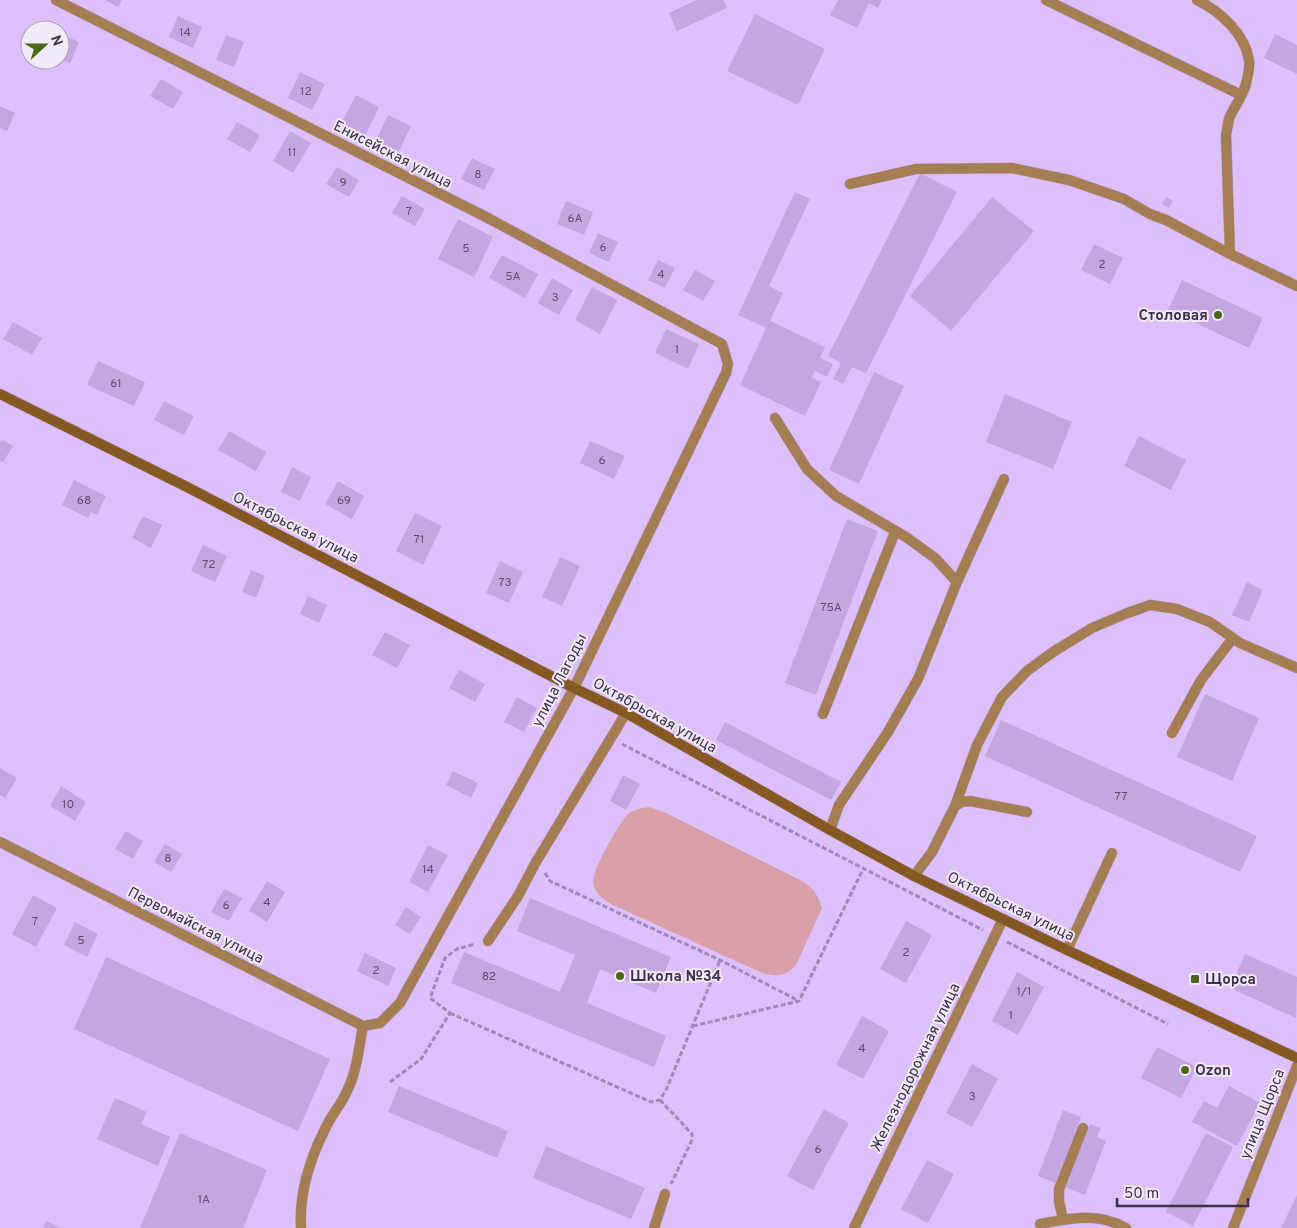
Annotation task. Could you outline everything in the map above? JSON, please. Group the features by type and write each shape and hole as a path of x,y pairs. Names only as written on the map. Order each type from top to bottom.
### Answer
{"main road":[{"name":"Октябрьская улица","path":"0,394 187,487 574,688 626,713 914,876 1297,1058"}],"street":[{"name":"Енисейская улица","path":"56,0 486,217 714,339"},
{"path":"1046,0 1241,95"},
{"path":"1197,0 1210,6 1226,20 1246,48 1250,62 1245,88 1229,120 1226,134 1230,254"},
{"path":"850,184 916,169 1012,168 1069,180 1124,199 1150,214 1166,220 1230,254 1297,286"},
{"name":"улица Лагоды","path":"363,1026 380,1022 400,1003 574,688 726,373 728,364 726,354 722,344 714,339"},
{"path":"775,418 807,469 836,496 936,558 957,582"},
{"path":"830,830 839,805 888,732 918,679 957,582 1004,479"},
{"path":"823,714 895,532"},
{"path":"914,876 932,852 955,806 977,745 1002,697 1026,672 1092,628 1150,605 1177,609 1210,622 1240,643 1297,668"},
{"path":"1172,732 1201,680 1233,638"},
{"path":"488,940 518,896 536,862 626,713"},
{"path":"955,806 962,802 970,801 1027,812"},
{"name":"Первомайская улица","path":"0,842 363,1026"},
{"path":"1067,950 1112,853"},
{"name":"Железнодорожная улица","path":"854,1228 1003,919"},
{"path":"301,1228 300,1211 306,1181 325,1127 340,1106 349,1088 363,1026"},
{"name":"улица Щорса","path":"1233,1228 1297,1066"},
{"path":"1063,1220 1059,1201 1059,1189 1083,1128"},
{"path":"654,1228 665,1194"},
{"path":"1040,1224 1077,1217 1098,1218 1126,1228"}],"path":[{"path":"635,719 622,744 1168,1024"},
{"path":"544,868 545,875 550,881 720,960 799,1001"},
{"path":"799,1001 863,869"},
{"path":"488,940 458,949 445,958 430,998 450,1013 651,1102 660,1100 666,1090 720,960"},
{"path":"693,1026 799,1001"},
{"path":"390,1082 421,1059 450,1013"},
{"path":"660,1100 692,1134 692,1140 665,1194"}],"shaded area":[{"path":"649,807 666,813 804,882 813,891 818,897 822,908 796,965 792,969 781,975 762,973 613,905 599,896 594,887 594,876 597,866 610,842 628,814 640,808"}],"building":[{"path":"105,0 122,0 118,7"},
{"path":"697,0 723,0 727,8 677,31 669,13"},
{"path":"838,0 882,0 878,8 869,3 857,28 830,15"},
{"path":"755,14 825,49 798,105 727,71"},
{"path":"178,16 202,27 193,48 169,37"},
{"path":"1275,34 1297,45 1297,74 1264,58"},
{"path":"226,35 244,42 234,67 216,60"},
{"path":"70,38 79,42 70,64"},
{"path":"300,72 325,84 312,110 288,98"},
{"path":"161,79 183,92 173,109 150,96"},
{"path":"356,95 379,107 365,136 341,124"},
{"path":"0,106 15,113 7,131 0,128"},
{"path":"388,115 411,126 398,153 375,142"},
{"path":"237,122 260,135 250,152 227,139"},
{"path":"290,131 311,143 293,173 273,161"},
{"path":"472,158 495,169 484,190 461,179"},
{"path":"337,167 359,180 349,197 326,184"},
{"path":"920,173 957,192 866,373 852,367 843,384 833,379 841,363 828,356"},
{"path":"795,192 810,199 769,286 783,293 770,321 825,347 820,358 833,364 827,377 815,371 811,378 821,382 805,416 740,385 766,328 738,315"},
{"path":"402,196 425,209 415,226 392,213"},
{"path":"992,197 1034,231 951,331 910,296"},
{"path":"1166,197 1173,201 1169,208 1162,204"},
{"path":"566,201 593,212 584,235 557,224"},
{"path":"458,219 493,237 474,277 438,259"},
{"path":"598,233 618,242 609,262 589,253"},
{"path":"1094,244 1123,258 1110,284 1081,270"},
{"path":"502,255 538,274 525,298 489,278"},
{"path":"658,260 675,268 665,288 648,280"},
{"path":"695,270 715,281 703,301 683,290"},
{"path":"552,278 573,290 559,315 538,303"},
{"path":"1182,280 1263,318 1249,348 1168,310"},
{"path":"592,287 617,300 600,334 575,320"},
{"path":"13,322 42,338 32,355 3,339"},
{"path":"666,329 699,344 688,369 655,353"},
{"path":"98,361 145,382 134,406 87,385"},
{"path":"874,372 904,386 859,484 829,470"},
{"path":"1005,394 1072,422 1053,469 986,442"},
{"path":"164,401 194,416 184,435 154,420"},
{"path":"229,431 266,452 256,471 218,450"},
{"path":"1139,436 1186,460 1171,490 1124,466"},
{"path":"2,440 13,446 3,462 0,461 0,443"},
{"path":"590,441 625,456 614,479 580,463"},
{"path":"292,467 311,477 300,501 281,492"},
{"path":"74,480 106,496 97,515 91,512 88,518 62,505"},
{"path":"338,481 364,496 352,519 325,504"},
{"path":"415,513 442,526 423,565 396,551"},
{"path":"143,516 162,525 151,548 132,538"},
{"path":"847,519 878,531 816,695 785,683"},
{"path":"203,545 227,556 215,582 191,571"},
{"path":"560,557 580,566 562,606 542,597"},
{"path":"500,561 523,572 509,603 486,593"},
{"path":"251,570 265,576 256,598 242,592"},
{"path":"1247,582 1263,590 1249,622 1232,615"},
{"path":"308,596 327,605 319,623 300,614"},
{"path":"385,632 410,645 397,668 372,655"},
{"path":"459,670 485,684 475,702 449,688"},
{"path":"1205,694 1259,718 1232,781 1177,757"},
{"path":"517,697 537,708 524,732 504,722"},
{"path":"1001,720 1257,836 1240,872 985,756"},
{"path":"725,722 841,782 831,800 716,740"},
{"path":"0,768 17,778 5,798 0,795"},
{"path":"453,771 478,783 471,798 446,785"},
{"path":"623,775 640,784 626,810 610,801"},
{"path":"61,786 86,802 75,821 50,806"},
{"path":"126,831 143,841 133,859 115,849"},
{"path":"165,844 182,854 171,872 154,862"},
{"path":"428,845 448,855 428,892 409,882"},
{"path":"267,881 285,892 267,922 249,911"},
{"path":"224,889 242,898 229,921 211,912"},
{"path":"33,895 57,908 36,947 12,934"},
{"path":"530,898 671,957 656,993 600,969 587,1003 666,1036 654,1067 451,983 464,952 560,992 575,955 517,931"},
{"path":"406,907 421,917 410,934 395,925"},
{"path":"906,921 932,935 906,983 880,969"},
{"path":"75,922 98,934 87,957 64,945"},
{"path":"365,953 396,968 388,986 357,971"},
{"path":"1245,954 1297,977 1296,1018 1230,988"},
{"path":"106,957 330,1059 298,1131 74,1029"},
{"path":"1017,972 1044,987 1018,1035 992,1021"},
{"path":"862,1016 889,1031 863,1079 836,1065"},
{"path":"1157,1047 1197,1067 1181,1098 1141,1078"},
{"path":"972,1064 998,1079 972,1127 946,1113"},
{"path":"399,1086 508,1131 497,1158 388,1112"},
{"path":"1229,1086 1260,1103 1237,1146 1192,1122 1204,1101 1217,1108"},
{"path":"115,1098 147,1112 141,1124 170,1137 158,1166 97,1139"},
{"path":"824,1109 849,1123 813,1190 787,1176"},
{"path":"1063,1110 1081,1117 1056,1183 1038,1176"},
{"path":"1090,1124 1101,1128 1097,1137 1106,1141 1085,1195 1065,1187"},
{"path":"180,1133 267,1170 243,1228 140,1228"},
{"path":"1206,1133 1233,1147 1193,1226 1166,1212"},
{"path":"546,1146 645,1188 631,1219 533,1178"},
{"path":"927,1160 954,1174 928,1223 901,1209"},
{"path":"1297,1195 1297,1228 1281,1228"},
{"path":"46,1221 61,1228 43,1228"}],"place":[{"name":"Столовая","path":"1218,315"},
{"name":"Школа №34","path":"620,976"},
{"name":"Щорса","path":"1195,979"},
{"name":"Ozon","path":"1185,1070"}]}
